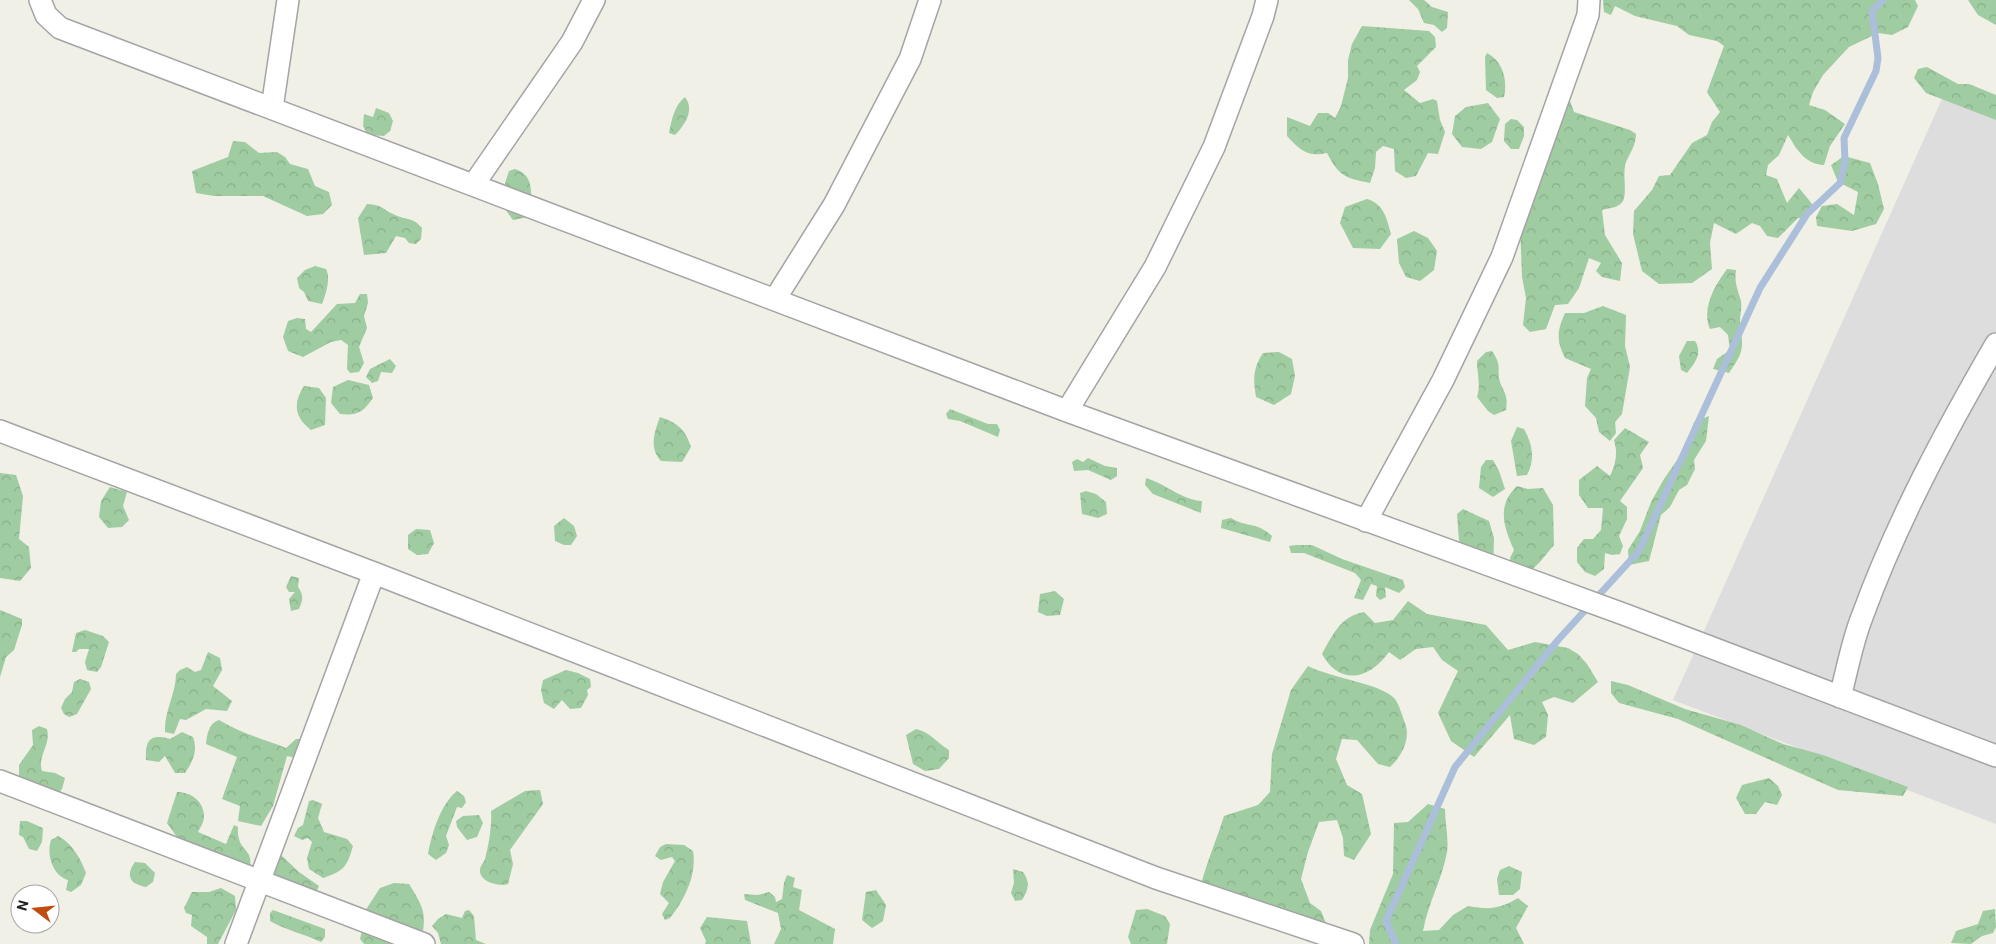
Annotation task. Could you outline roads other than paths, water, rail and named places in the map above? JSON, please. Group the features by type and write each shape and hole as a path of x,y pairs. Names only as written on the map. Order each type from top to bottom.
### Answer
{"street":[{"path":"40,0 46,15 60,28 1068,411 1626,615 1996,756"},
{"path":"272,108 288,0"},
{"path":"474,184 572,42 594,0"},
{"path":"775,299 834,205 910,59 930,0"},
{"path":"1068,411 1155,266 1214,147 1263,16 1267,0"},
{"path":"1366,521 1443,380 1502,257 1588,15 1589,0"},
{"path":"1840,697 1861,618 1889,548 1942,438 1996,344"},
{"path":"0,431 374,573 1156,878 1352,944"},
{"path":"236,944 374,573"},
{"path":"0,781 424,944"}],"waterway":[{"path":"1396,944 1386,921 1455,767 1558,640 1639,551 1760,288 1807,214 1840,183 1845,161 1844,138 1876,71 1878,58 1872,11 1883,0"}]}
